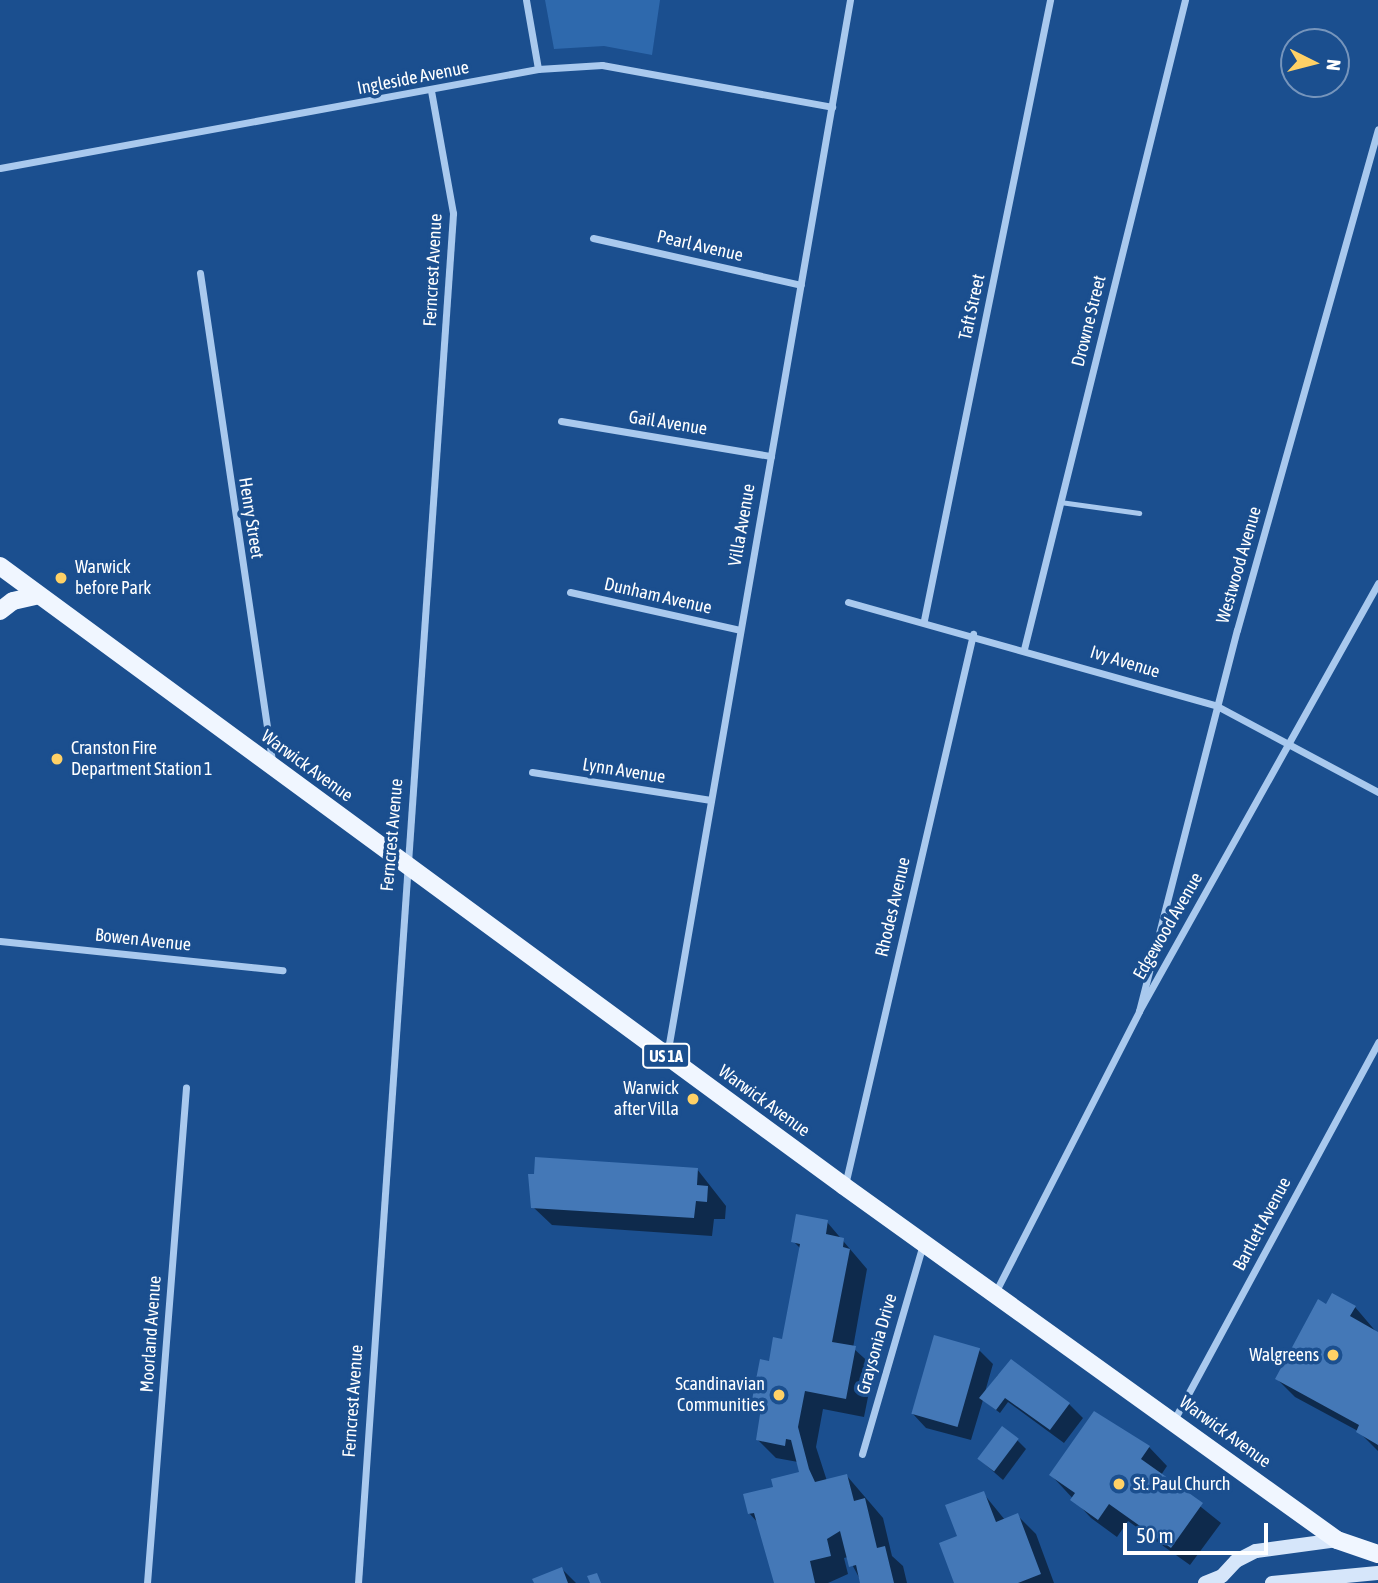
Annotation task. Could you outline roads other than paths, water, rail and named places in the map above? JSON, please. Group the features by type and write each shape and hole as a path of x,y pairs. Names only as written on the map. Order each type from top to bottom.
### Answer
{"main road":[{"name":"Warwick Avenue","path":"0,566 923,1243 996,1291 1337,1540 1378,1554"},
{"path":"0,611 13,601 38,595"},
{"path":"1205,1583 1229,1580 1236,1561 1256,1551 1337,1540 1378,1539"},
{"path":"1272,1583 1378,1573"}],"street":[{"path":"526,0 538,69"},
{"name":"Villa Avenue","path":"667,1056 850,0"},
{"name":"Taft Street","path":"924,620 1050,0"},
{"name":"Drowne Street","path":"1024,649 1185,0"},
{"name":"Ingleside Avenue","path":"0,167 431,92 538,69 602,65 832,107"},
{"name":"Ferncrest Avenue","path":"358,1583 404,864 453,213 431,92"},
{"name":"Westwood Avenue","path":"1139,1011 1217,706 1378,129"},
{"name":"Pearl Avenue","path":"593,238 801,285"},
{"name":"Henry Street","path":"200,274 273,767"},
{"name":"Gail Avenue","path":"561,421 771,456"},
{"name":"Edgewood Avenue","path":"996,1291 1139,1011 1290,745 1378,583"},
{"name":"Dunham Avenue","path":"570,592 740,630"},
{"name":"Ivy Avenue","path":"848,602 924,620 1217,706 1378,792"},
{"name":"Rhodes Avenue","path":"845,1186 973,634"},
{"name":"Lynn Avenue","path":"533,772 711,800"},
{"name":"Bowen Avenue","path":"0,941 283,970"},
{"name":"Bartlett Avenue","path":"1174,1421 1378,1042"},
{"name":"Moorland Avenue","path":"147,1583 186,1088"},
{"name":"Graysonia Drive","path":"862,1454 923,1243"}],"lane":[{"path":"1060,502 1139,513"}],"place":[{"name":"Warwick before Park","path":"61,578"},
{"name":"Cranston Fire Department Station 1","path":"57,759"},
{"name":"Warwick after Villa","path":"693,1099"},
{"name":"Walgreens","path":"1333,1355"},
{"name":"Scandinavian Communities","path":"779,1395"},
{"name":"St. Paul Church","path":"1119,1484"}]}
